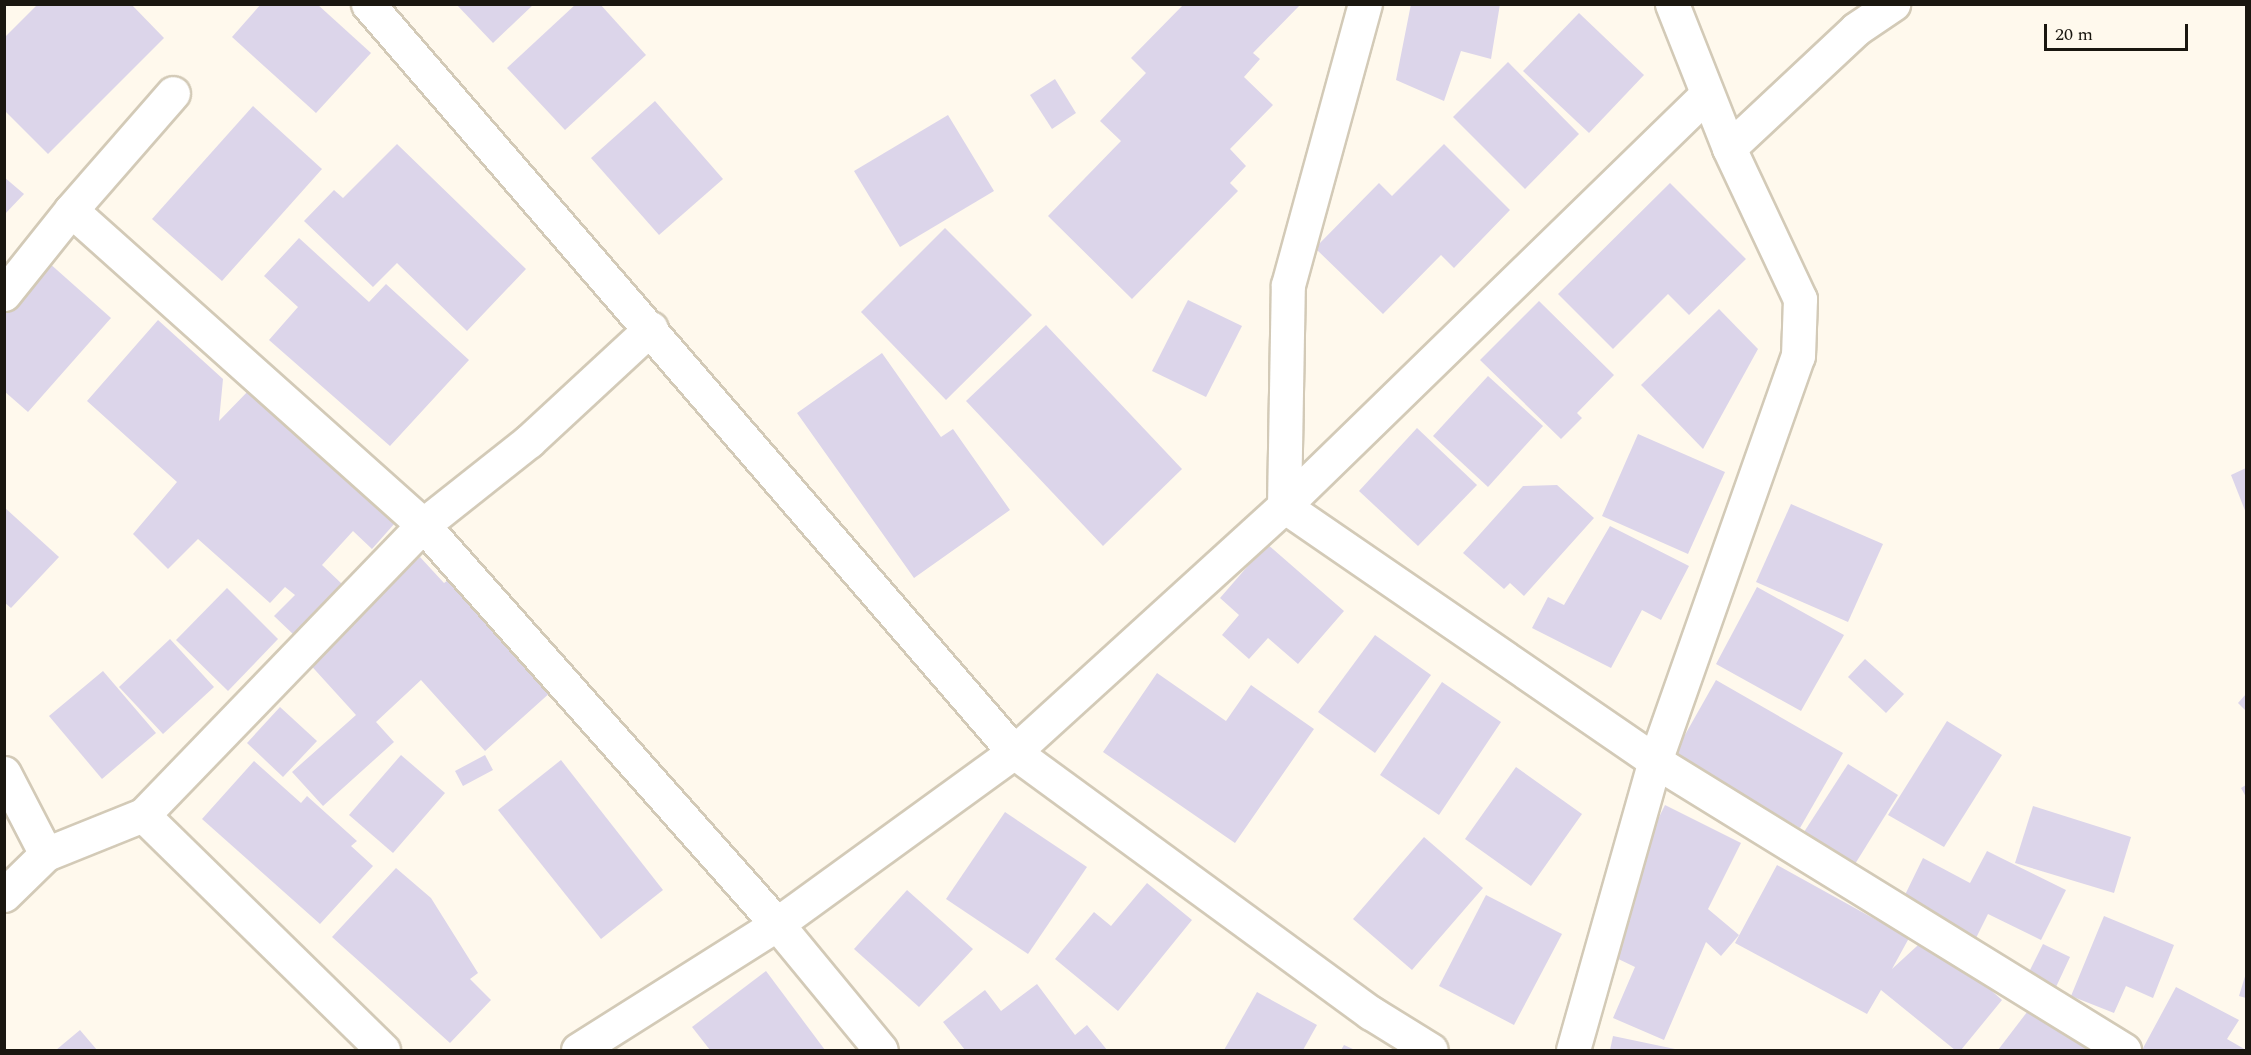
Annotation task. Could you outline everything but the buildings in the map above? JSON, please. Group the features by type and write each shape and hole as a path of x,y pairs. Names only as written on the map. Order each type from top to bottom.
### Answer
{"street":[{"path":"368,4 651,328 1014,752 1371,1013 1431,1050"},
{"path":"1284,507 1288,285 1365,4"},
{"path":"1573,1050 1654,761 1798,356 1800,299 1706,95 1672,4"},
{"path":"1729,148 1856,28 1893,4"},
{"path":"4,294 71,210 173,93"},
{"path":"578,1050 777,924 1014,752 1284,507 1706,95"},
{"path":"71,210 423,525 777,924 880,1050"},
{"path":"4,895 46,854 143,815 423,525 529,441 651,328"},
{"path":"1284,507 1654,761 2124,1050"},
{"path":"4,774 46,854"},
{"path":"143,815 383,1050"}]}
